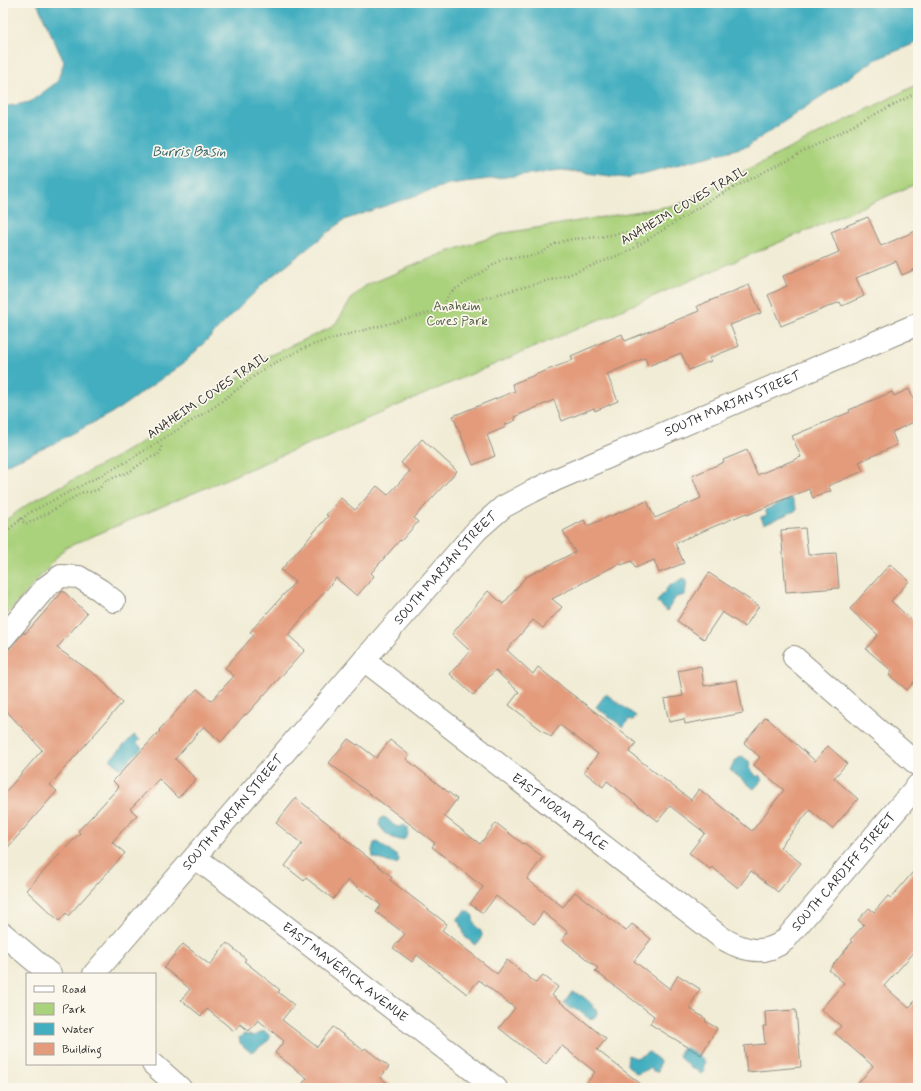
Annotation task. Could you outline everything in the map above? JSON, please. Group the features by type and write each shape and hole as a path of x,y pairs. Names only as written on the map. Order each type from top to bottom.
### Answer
{"street":[{"name":"SOUTH MARJAN STREET","path":"95,973 477,530 503,507 555,480 918,324"},
{"path":"3,638 46,587 61,576 79,577 114,601"},
{"path":"794,657 918,764"},
{"name":"EAST NORM PLACE","path":"364,660 722,938 744,949 754,951 763,950"},
{"name":"SOUTH CARDIFF STREET","path":"763,950 772,949 785,940 918,785"},
{"name":"EAST MAVERICK AVENUE","path":"195,857 496,1088"},
{"path":"3,934 49,973"},
{"path":"154,1065 180,1088"}],"path":[{"name":"ANAHEIM COVES TRAIL","path":"3,534 20,519 44,504 126,462 159,443 214,407 265,368 304,348 328,340 444,310 568,274 627,252 710,200 918,92"},
{"path":"444,310 446,298 451,292 504,258 533,256 543,252 554,244 572,239 600,237 626,232 631,235 639,245"},
{"path":"20,519 26,524 83,492 91,492 99,489 106,481 129,472 149,458 158,455 162,449 159,443"}],"green space":[{"name":"Anaheim Coves Park","path":"918,84 918,183 65,548 3,619 3,522 31,502 114,458 160,431 215,395 266,357 328,329 337,322 352,298 365,286 441,254 505,233 677,205"}],"water":[{"name":"Burris Basin","path":"37,3 918,3 918,42 875,60 748,146 627,178 561,170 449,184 344,220 267,280 185,362 117,410 49,446 3,466 3,107 30,102 57,82 64,62"},
{"path":"792,498 797,510 764,524 761,517 767,515 765,510"},
{"path":"683,578 687,580 685,595 676,597 667,611 657,602 668,587"},
{"path":"606,694 636,716 632,721 629,719 623,727 596,707"},
{"path":"134,735 140,740 137,743 142,748 120,769 110,759"},
{"path":"742,756 751,763 749,767 757,777 759,775 763,779 754,789 730,770 736,760"},
{"path":"383,817 397,827 404,825 408,828 408,835 401,840 391,837 379,824 381,818"},
{"path":"377,842 397,856 399,859 398,863 394,864 373,857 372,850 374,843"},
{"path":"465,911 472,914 475,924 482,934 481,940 475,945 465,937 461,924 457,919"},
{"path":"572,992 579,994 590,1003 596,1010 597,1013 595,1017 589,1018 577,1009 572,1009 564,1003"},
{"path":"265,1031 270,1036 269,1040 254,1051 250,1052 240,1043 239,1038 243,1034 254,1036"},
{"path":"684,1048 693,1051 702,1058 705,1063 703,1069 705,1072 700,1074 699,1071 682,1060 679,1055 680,1051"},
{"path":"649,1052 660,1061 658,1072 653,1071 651,1068 637,1074 627,1065 628,1055 636,1058"}],"building":[{"path":"868,217 881,246 918,230 918,268 902,275 896,261 856,278 864,296 842,306 840,302 781,326 768,295 787,286 783,276 839,252 831,232"},
{"path":"749,285 761,313 730,325 739,346 709,358 711,361 689,370 681,353 648,366 645,358 607,374 618,401 595,411 594,408 562,421 554,400 514,417 516,420 505,425 506,427 487,435 495,456 473,465 453,416 515,391 512,384 573,360 571,356 622,334 625,341 699,311 697,306"},
{"path":"909,389 918,410 918,420 892,432 897,445 859,462 863,471 828,486 831,491 813,498 809,489 747,515 746,513 675,543 684,563 659,573 654,560 635,568 632,561 621,565 620,563 552,599 562,607 543,628 533,620 507,650 533,674 538,667 636,743 629,752 691,800 699,789 752,831 784,790 754,765 760,757 744,743 766,717 815,761 828,746 847,763 834,778 858,799 832,829 810,810 780,847 801,863 778,892 751,871 738,888 712,867 710,869 689,853 705,833 670,806 658,821 607,781 603,787 584,772 598,754 560,725 551,737 509,705 519,692 495,670 473,695 450,674 470,651 452,634 488,591 503,604 526,577 575,552 563,531 584,520 587,526 647,501 655,518 701,498 692,476 724,462 723,460 747,450 757,475 801,457 792,436 850,412 849,410 892,392 894,396"},
{"path":"422,439 457,471 414,518 418,522 371,573 374,576 357,596 336,578 288,635 305,650 221,742 204,726 175,759 196,779 178,798 159,779 130,809 137,815 112,842 125,853 68,916 66,913 59,921 26,890 80,833 78,831 119,787 113,781 197,689 211,701 234,676 225,668 254,635 250,632 295,582 281,570 328,516 326,515 341,498 355,510 377,486 388,495 410,471 401,463"},
{"path":"805,528 808,555 836,553 839,588 786,592 781,530"},
{"path":"890,564 909,581 891,601 918,626 918,677 907,690 889,675 892,671 866,649 878,635 850,609"},
{"path":"709,573 759,606 745,627 722,612 704,639 677,621"},
{"path":"63,591 87,613 57,648 100,678 122,703 50,785 57,791 3,853 3,795 42,750 3,707 3,656 24,632 25,634"},
{"path":"701,666 704,686 737,680 743,713 685,724 684,719 669,722 664,699 683,696 678,671"},
{"path":"348,739 357,745 358,744 376,758 390,740 409,755 406,759 457,799 444,816 480,844 496,823 543,857 527,879 563,907 575,892 626,931 632,924 651,939 634,961 670,989 678,975 700,989 689,1008 706,1019 705,1021 717,1028 701,1055 650,1024 654,1016 595,971 598,968 562,940 568,932 543,912 534,924 496,896 483,913 470,904 483,887 432,847 435,843 329,763"},
{"path":"296,798 392,877 390,880 447,924 442,930 497,974 507,960 536,983 543,975 558,987 552,995 606,1039 597,1050 646,1088 583,1088 595,1072 561,1045 546,1064 499,1028 515,1008 479,980 467,994 417,955 412,962 393,948 405,934 376,912 381,905 348,880 333,899 306,878 304,881 285,866 302,844 276,823"},
{"path":"918,866 918,948 884,986 909,1008 918,997 918,1088 854,1088 873,1066 835,1033 841,1026 821,1009 844,983 829,970 852,942 850,940 864,925 858,920 869,908 874,912 888,896 891,898"},
{"path":"227,943 246,959 244,961 280,990 278,992 294,1005 282,1020 317,1047 333,1027 363,1050 365,1048 389,1067 380,1078 395,1088 299,1088 307,1078 275,1053 284,1041 258,1020 249,1031 240,1024 234,1031 207,1009 201,1016 181,1000 190,989 164,968 183,944 210,965"},
{"path":"796,1010 801,1067 747,1072 744,1046 765,1044 763,1026 766,1026 765,1012"}]}
